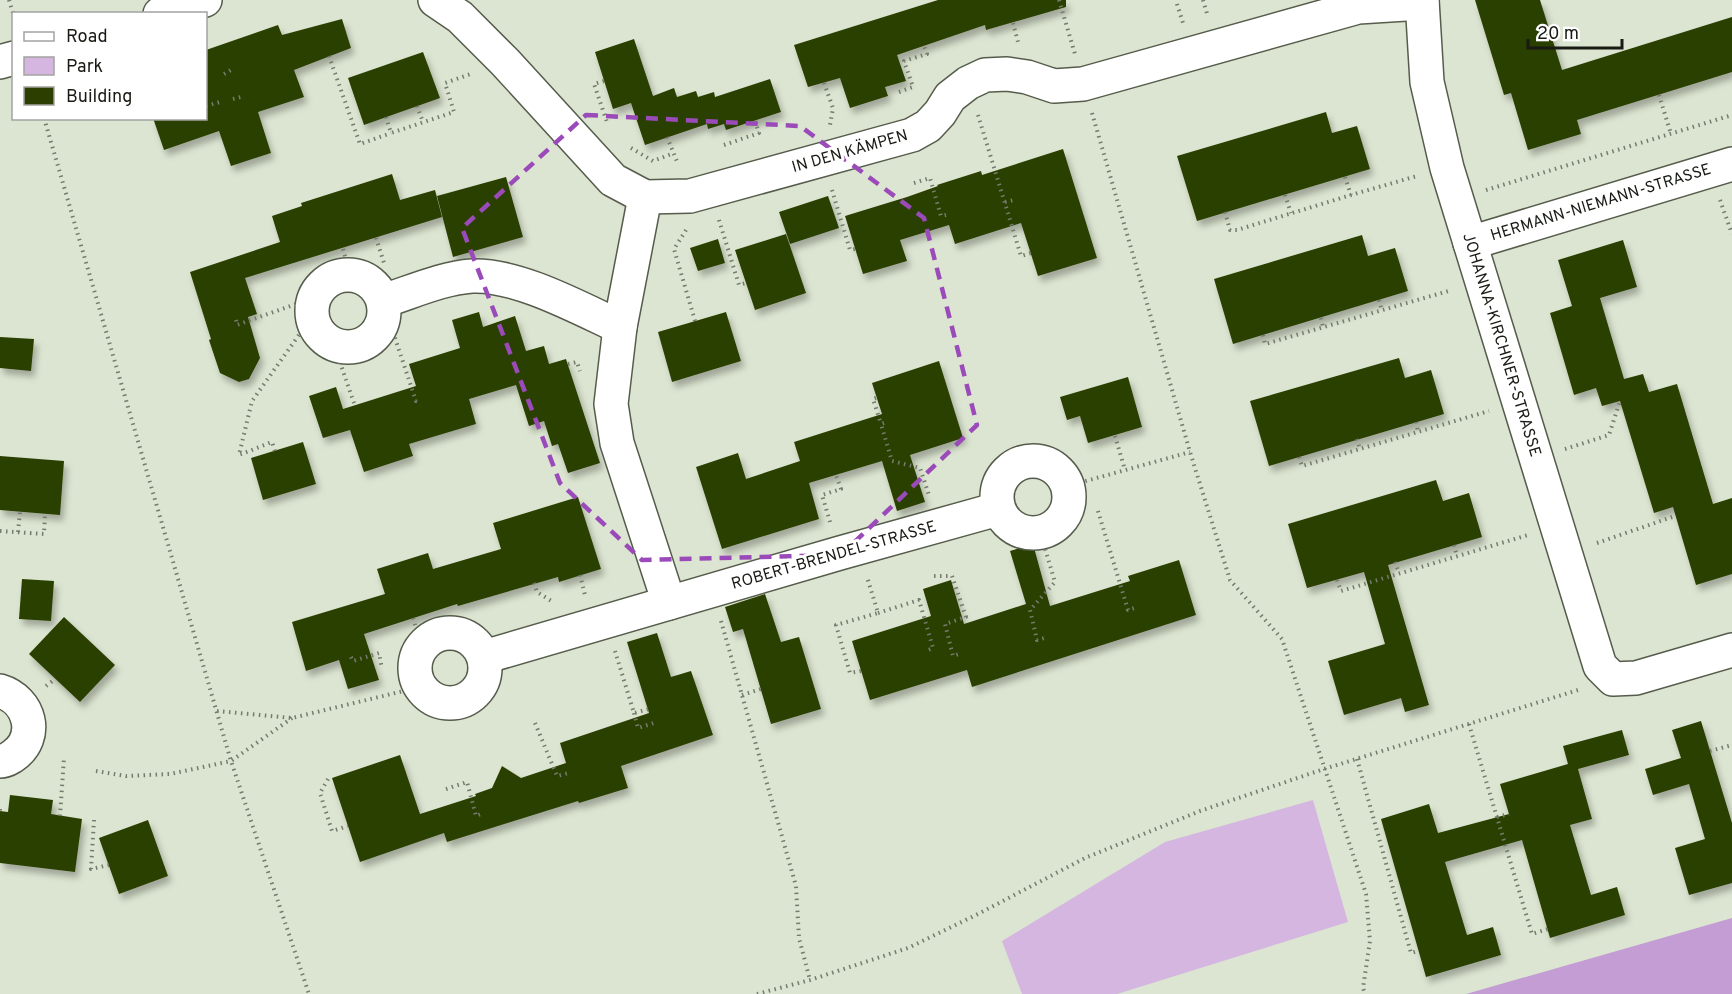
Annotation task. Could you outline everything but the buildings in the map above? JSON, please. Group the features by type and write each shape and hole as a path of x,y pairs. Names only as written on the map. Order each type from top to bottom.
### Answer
{"street":[{"path":"166,12 205,0"},
{"name":"IN DEN KÄMPEN","path":"435,0 460,17 505,62 613,180 645,197 690,196 912,135 928,126 940,113 950,96 984,75 1007,74 1054,86 1083,84 1358,7 1422,2"},
{"name":"JOHANNA-KIRCHNER-STRASSE","path":"1422,2 1427,82 1447,168 1600,666 1613,679"},
{"name":"HERMANN-NIEMANN-STRASSE","path":"1470,243 1732,164"},
{"path":"645,197 620,327 611,404 616,443 669,603"},
{"path":"346,261 376,288 383,301 383,321 372,338 354,347 334,345 318,333 312,308 327,280 346,261"},
{"path":"383,301 446,281 471,276 492,276 547,294 620,327"},
{"path":"1033,460 1050,464 1063,476 1068,486 1069,498 1064,515 1051,528 1040,532 1022,531 1008,523 999,508 997,491 1003,476 1017,464 1033,460"},
{"name":"ROBERT-BRENDEL-STRASSE","path":"484,657 999,508"},
{"path":"417,632 437,635 457,633 474,642 484,657 485,676 476,693 459,702 440,701 420,687 415,667 417,632"},
{"path":"1613,679 1636,678 1732,650"},
{"path":"0,691 11,694 22,704 29,721 27,738 18,752 5,761 0,761"}],"path":[{"path":"1059,0 1190,452 1230,580 1282,639 1366,894 1370,941 1364,994"},
{"path":"899,92 913,87 904,61 927,54 924,46"},
{"path":"329,56 360,144 454,112 445,83 505,62"},
{"path":"225,74 231,70"},
{"path":"604,81 594,84 609,127"},
{"path":"824,82 833,108 822,160 850,250 855,249"},
{"path":"968,83 1021,256 1031,253"},
{"path":"1659,95 1671,134"},
{"path":"233,99 241,97"},
{"path":"207,106 220,102"},
{"path":"417,106 423,123"},
{"path":"1456,199 1732,115"},
{"path":"386,117 391,133"},
{"path":"45,120 231,761 309,994"},
{"path":"724,145 759,133 755,121"},
{"path":"622,143 653,161 674,153"},
{"path":"1225,212 1230,230 1237,230 1447,168"},
{"path":"1345,177 1351,195"},
{"path":"914,183 930,178 941,216 946,215"},
{"path":"710,191 739,285 746,283"},
{"path":"1285,195 1291,213"},
{"path":"1005,202 1014,200"},
{"path":"690,223 674,249 695,321"},
{"path":"1263,335 1264,344 1481,281"},
{"path":"1379,300 1382,311"},
{"path":"383,301 416,401 420,400"},
{"path":"236,320 237,326 312,308"},
{"path":"275,451 272,442 239,455 252,401 312,308"},
{"path":"1321,318 1323,327"},
{"path":"334,345 355,406"},
{"path":"568,364 577,362 583,378"},
{"path":"876,398 873,399 892,461 920,468 939,526"},
{"path":"1536,459 1609,435 1620,401"},
{"path":"1299,457 1302,466 1518,402"},
{"path":"1416,422 1418,432"},
{"path":"1115,435 1125,470"},
{"path":"1357,439 1360,449"},
{"path":"1068,486 1190,452"},
{"path":"836,475 841,489 822,495 878,613"},
{"path":"1098,510 1128,610 1138,607"},
{"path":"18,532 20,512"},
{"path":"0,531 44,534 45,514"},
{"path":"1337,580 1341,591 1457,556 1561,540 1676,516"},
{"path":"1040,532 1055,582 1030,610 1037,640 1048,637"},
{"path":"1454,545 1457,556"},
{"path":"1395,562 1399,573"},
{"path":"934,576 952,576 966,617 945,624 953,656 962,653"},
{"path":"711,591 796,886 799,938 810,980"},
{"path":"861,671 850,673 836,625 919,600 933,648 926,651"},
{"path":"606,622 638,728 654,723"},
{"path":"351,657 353,661 379,653 382,669"},
{"path":"757,994 810,980 908,948 1085,858 1200,811 1324,769 1613,679"},
{"path":"218,711 292,718 420,687"},
{"path":"742,695 761,689"},
{"path":"634,713 649,709"},
{"path":"96,771 126,776 170,774 231,761 292,718"},
{"path":"535,723 557,776 569,773"},
{"path":"1469,724 1532,934 1548,929"},
{"path":"1710,751 1732,745"},
{"path":"60,816 64,758"},
{"path":"1357,759 1411,953 1418,951"},
{"path":"328,779 320,793 332,831 348,826"},
{"path":"446,789 467,782 476,816 481,814"},
{"path":"1497,817 1509,814"},
{"path":"94,820 91,869 109,865"},
{"path":"1383,851 1389,849"}],"highlighted area":[{"path":"586,115 800,126 924,218 977,425 841,555 642,560 560,483 462,228"}],"green space":[{"path":"1313,800 1348,922 1117,994 1022,994 1002,941 1165,842"}],"shaded area":[{"path":"1732,918 1732,994 1466,994"}]}
